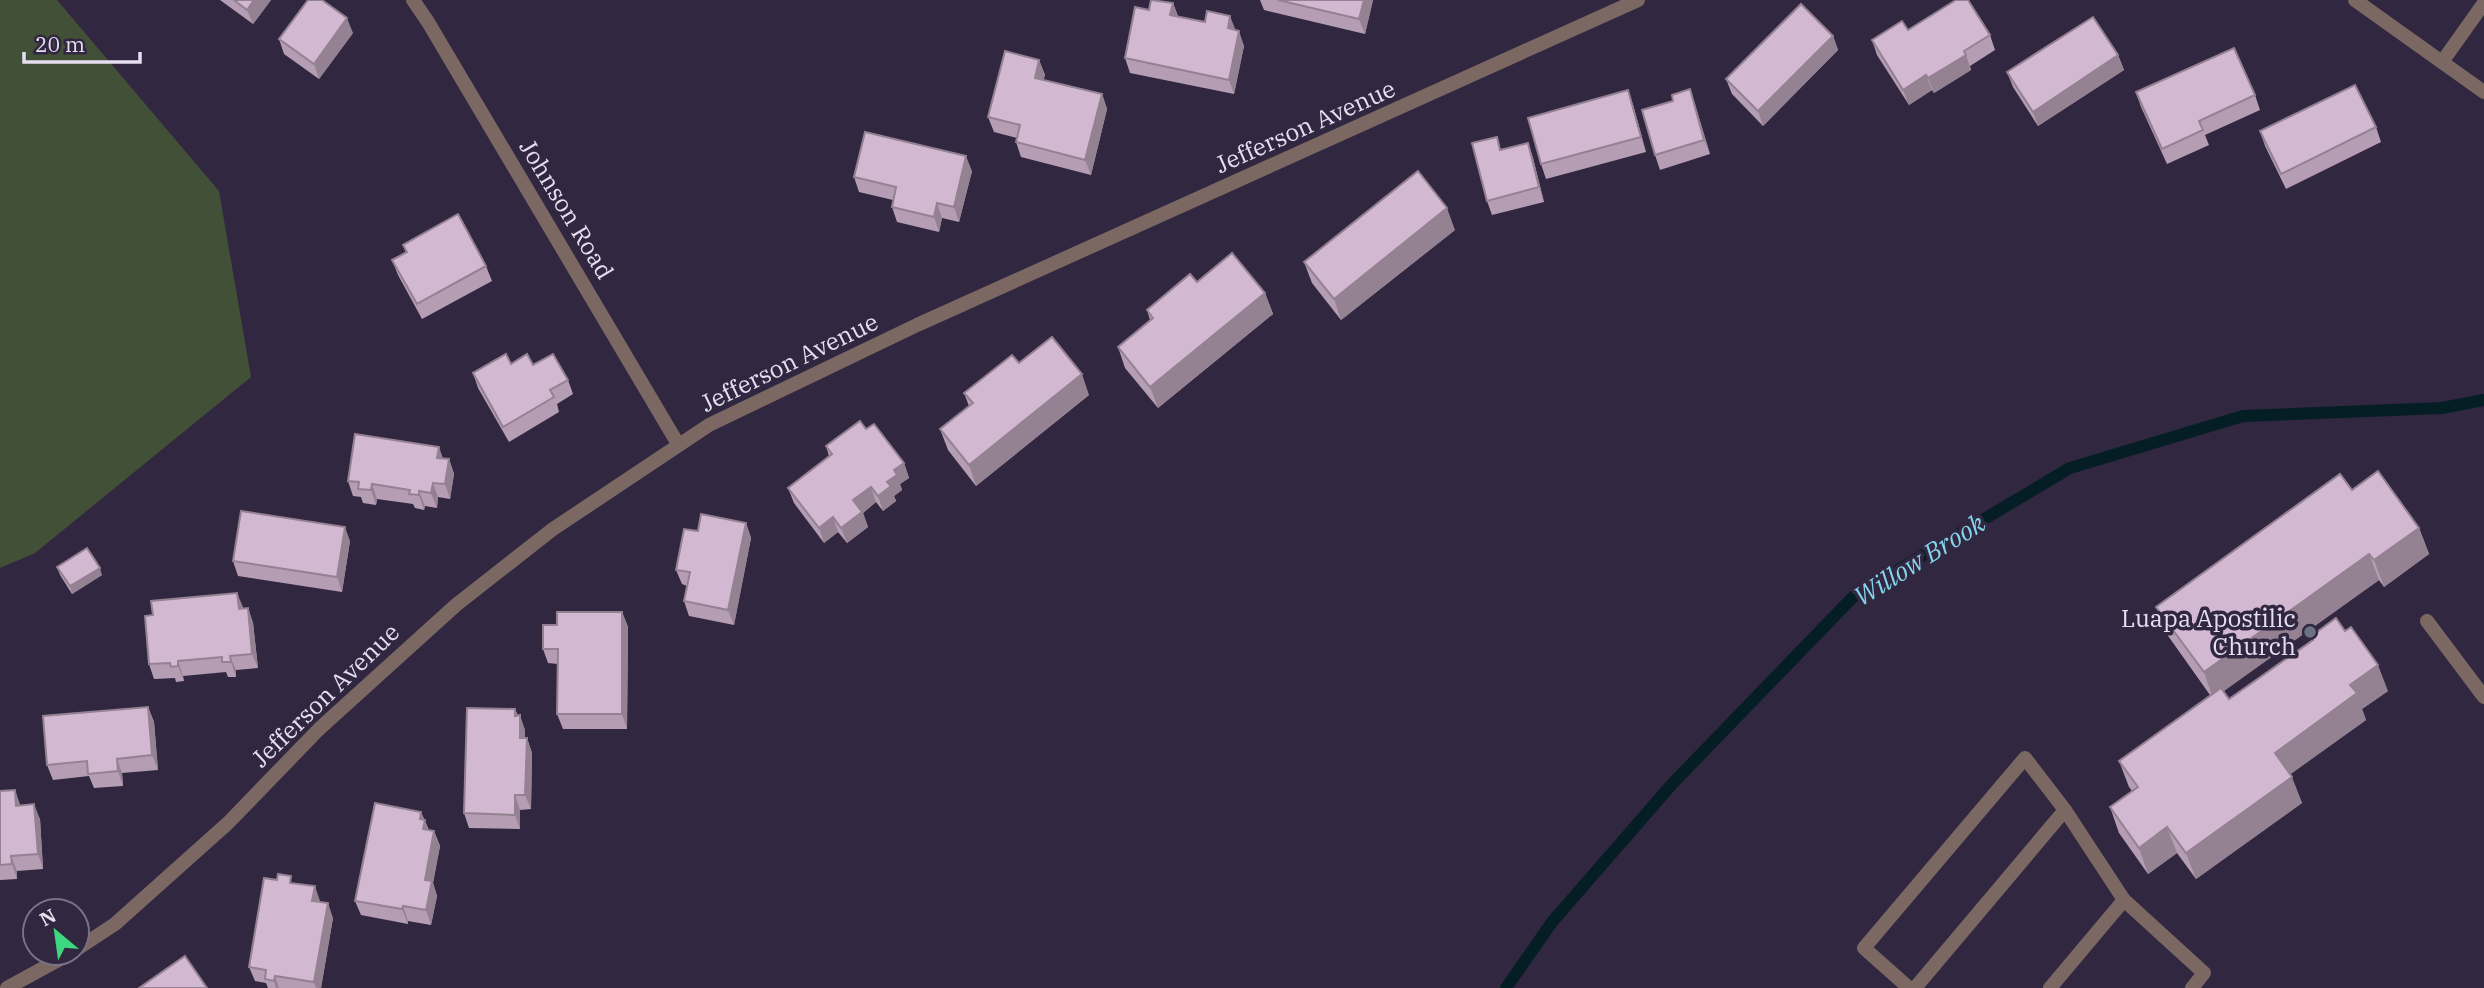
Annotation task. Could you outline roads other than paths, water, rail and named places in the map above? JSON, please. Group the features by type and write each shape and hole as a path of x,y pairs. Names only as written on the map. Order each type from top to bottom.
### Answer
{"street":[{"name":"Johnson Road","path":"413,0 573,263 678,444"},
{"name":"Jefferson Avenue","path":"91,940 116,924 228,823 319,729 456,605 552,529 709,425 917,325 1638,0"},
{"path":"2355,0 2484,92"},
{"path":"2442,62 2484,3"},
{"path":"2427,621 2484,697"},
{"path":"1909,988 1864,948 2025,758 2065,810 2124,900 2204,973 2192,988"},
{"path":"1915,988 2065,810"},
{"path":"2050,988 2124,900"},
{"path":"7,988 45,967"}],"waterway":[{"name":"Willow Brook","path":"1506,988 1552,922 1673,783 1853,597 2070,468 2243,416 2442,408 2484,400"}],"place":[{"name":"Luapa Apostilic Church","path":"2310,632"}]}
